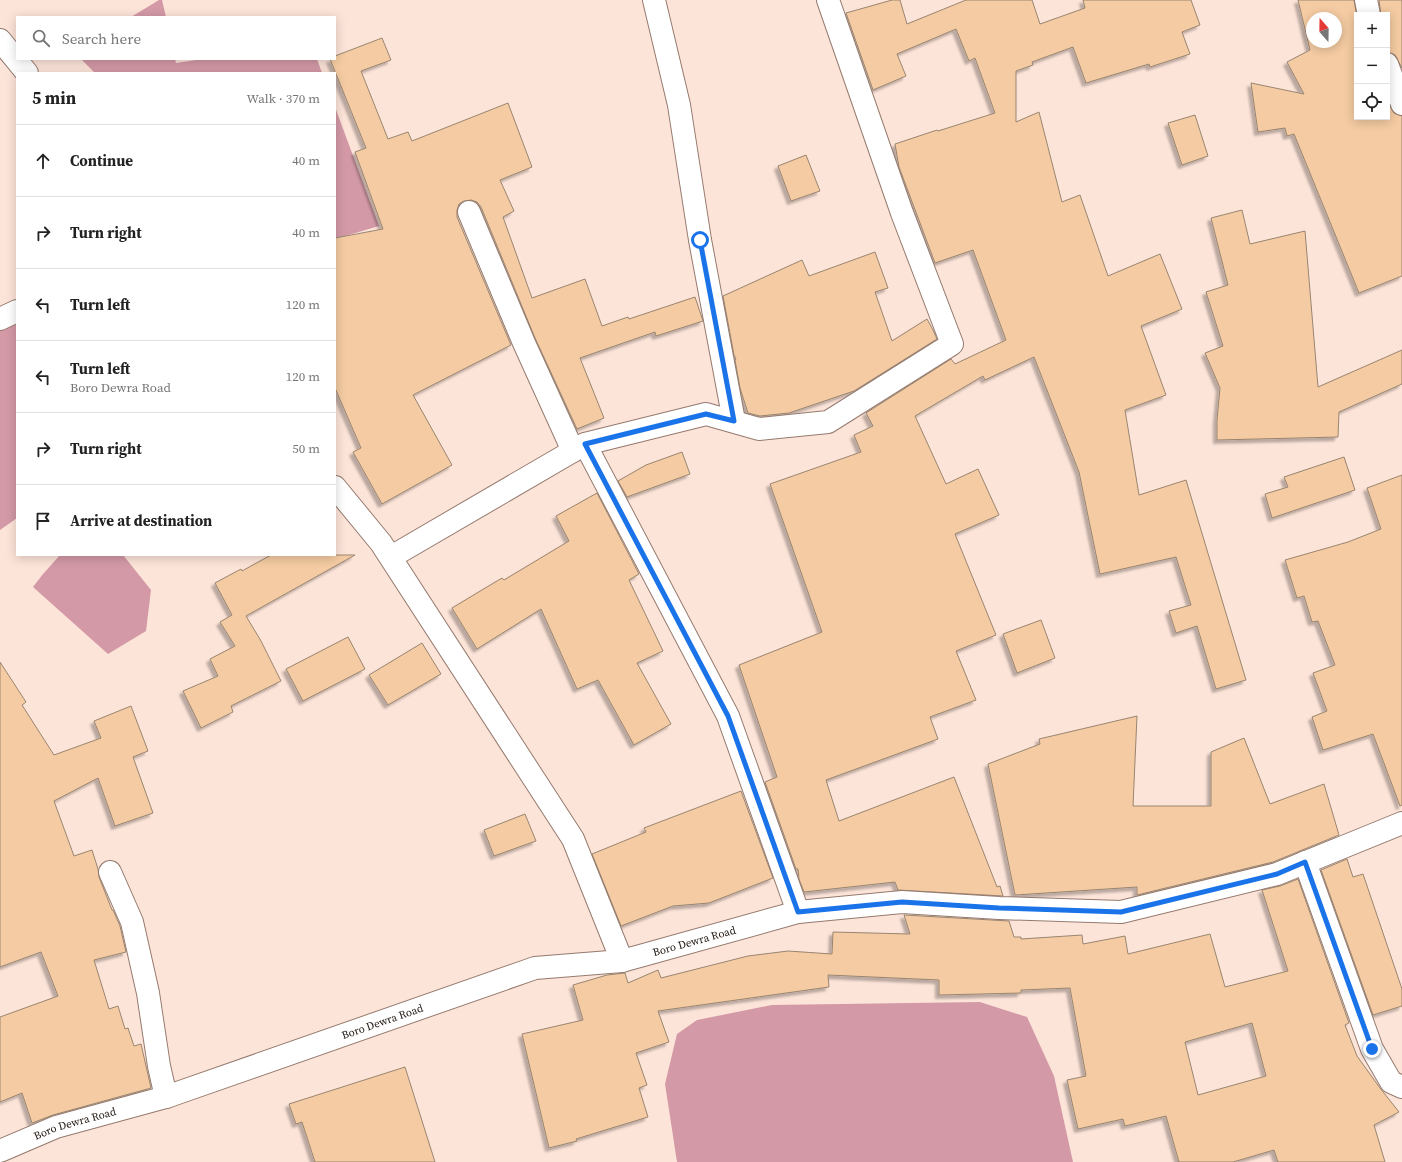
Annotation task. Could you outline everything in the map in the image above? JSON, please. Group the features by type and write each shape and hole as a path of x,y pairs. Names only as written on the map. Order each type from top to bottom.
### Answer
{"street":[{"path":"654,0 679,105 700,240 734,421"},
{"path":"391,557 579,448 706,414 759,428 828,422 952,344 902,213 828,0"},
{"path":"1366,0 1368,12"},
{"path":"0,40 16,60"},
{"path":"16,60 26,72"},
{"path":"1390,72 1402,104"},
{"path":"469,212 524,343 579,448 728,716 798,912"},
{"path":"0,319 16,311"},
{"path":"336,488 382,543 573,839 622,961"},
{"name":"Boro Dewra Road","path":"0,1151 56,1127 166,1097 535,968 622,961 798,912 902,902 999,908 1121,912 1277,874 1402,823"},
{"path":"1305,862 1372,1049 1391,1082 1402,1088"},
{"path":"110,872 132,922 148,993 159,1066 166,1097"}],"shaded area":[{"path":"159,0 162,0 166,16 133,16"},
{"path":"82,60 175,60 176,63 196,60 317,60 322,72 94,72"},
{"path":"336,110 379,226 336,239"},
{"path":"16,317 16,519 0,530 0,324"},
{"path":"59,556 124,556 151,590 146,631 108,654 33,587"},
{"path":"980,1002 1027,1017 1054,1076 1073,1162 677,1162 665,1084 677,1034 697,1020 772,1005"}],"building":[{"path":"892,0 900,0 907,24 966,0 1032,0 1040,24 1085,8 1083,0 1191,0 1200,25 1182,32 1190,54 1150,67 1149,64 1086,83 1073,47 1032,62 1033,65 1016,71 1016,122 1039,112 1062,202 1080,195 1108,276 1160,254 1182,309 1141,326 1166,395 1125,410 1139,495 1186,480 1246,680 1216,689 1197,626 1176,633 1169,611 1191,605 1176,557 1100,574 1079,472 1034,357 985,380 983,376 915,416 946,484 978,469 999,515 955,534 996,635 956,651 976,700 930,717 938,739 826,780 839,821 954,777 997,887 1000,886 1003,896 898,890 895,882 804,892 799,879 798,869 796,869 765,782 777,777 739,665 822,632 770,484 861,452 854,435 873,426 866,413 951,359 955,364 1006,340 973,250 935,263 899,167 895,144 995,113 975,58 969,61 956,29 897,54 906,76 873,90 846,13"},
{"path":"1298,0 1354,0 1356,12 1354,12 1354,120 1390,120 1390,106 1394,113 1402,116 1402,276 1359,293 1294,134 1287,136 1285,128 1258,132 1251,83 1304,94 1287,62 1310,50 1310,48 1342,48 1342,12 1306,12 1306,33"},
{"path":"1379,0 1402,0 1402,68 1395,55 1390,53 1390,12 1381,12"},
{"path":"382,38 391,60 361,71 388,139 408,132 412,141 508,103 532,167 500,180 514,211 503,217 532,298 585,279 602,326 628,317 629,319 695,297 703,321 656,336 655,332 580,358 604,418 577,429 535,338 481,207 477,202 471,200 464,201 459,204 457,217 511,345 413,395 452,465 382,504 353,452 361,448 336,390 336,238 383,229 355,152 366,148 330,60 336,60 336,56"},
{"path":"1195,115 1208,156 1182,165 1168,123"},
{"path":"806,155 820,191 791,201 778,166"},
{"path":"1242,210 1250,244 1305,231 1318,387 1402,350 1402,384 1339,412 1338,437 1217,440 1220,388 1205,353 1223,346 1206,292 1228,285 1211,218"},
{"path":"875,252 888,288 875,292 892,341 927,319 937,339 854,391 789,413 760,416 748,413 740,388 736,359 723,296 802,260 809,276"},
{"path":"682,452 690,474 627,497 618,481 646,465"},
{"path":"1344,457 1355,490 1272,518 1265,494 1288,487 1284,477"},
{"path":"1402,475 1402,805 1400,806 1373,734 1323,750 1312,717 1327,711 1313,673 1335,665 1318,621 1312,622 1304,596 1297,598 1285,560 1348,542 1381,529 1367,488"},
{"path":"597,493 639,574 629,580 663,651 637,663 671,724 634,745 598,680 577,689 541,609 477,649 452,608 502,578 504,580 569,541 556,516"},
{"path":"355,555 246,616 261,641 281,681 231,706 233,712 201,728 183,691 218,676 210,659 235,646 220,622 232,615 215,583 241,569 242,571 269,556"},
{"path":"1041,620 1055,658 1017,673 1003,634"},
{"path":"348,637 365,669 303,701 286,669"},
{"path":"422,643 441,674 388,705 369,675"},
{"path":"0,662 26,702 22,705 54,755 101,738 94,721 131,706 148,751 133,757 153,813 115,826 98,778 54,801 74,856 92,850 99,877 120,926 126,952 94,960 109,1009 118,1006 125,1029 128,1028 134,1046 141,1044 151,1088 53,1115 32,1123 22,1093 0,1102 0,1017 58,996 41,952 0,967"},
{"path":"1137,716 1133,806 1211,806 1211,752 1244,738 1270,804 1324,784 1339,835 1273,862 1137,895 1137,887 1015,895 988,764 1040,744 1039,739"},
{"path":"741,791 773,878 709,903 673,906 621,926 592,854 646,832 644,828"},
{"path":"525,814 536,841 494,856 484,830"},
{"path":"1347,859 1353,877 1363,874 1402,989 1402,1006 1373,1015 1321,870"},
{"path":"1298,879 1349,1023 1345,1025 1357,1056 1399,1112 1374,1125 1385,1162 1278,1162 1274,1150 1233,1162 1179,1162 1166,1116 1125,1126 1123,1119 1078,1129 1067,1080 1086,1076 1070,988 1021,990 1021,993 939,995 939,980 828,975 829,987 658,1011 669,1042 636,1053 647,1085 639,1088 648,1117 576,1139 577,1141 549,1148 522,1034 583,1020 573,985 607,975 625,973 628,983 658,970 661,978 748,956 788,951 832,954 833,932 910,934 904,915 1009,921 1014,937 1021,937 1021,939 1082,935 1083,944 1125,936 1128,954 1210,934 1225,987 1288,971 1262,890 1280,886","holes":["1252,1023 1266,1076 1198,1095 1185,1042"]},
{"path":"405,1067 435,1162 315,1162 302,1122 296,1124 289,1104"}],"route":[{"path":"700,240 734,421 706,414 585,444 728,716 798,912 902,902 999,908 1121,912 1277,874 1305,862 1372,1049"}]}
